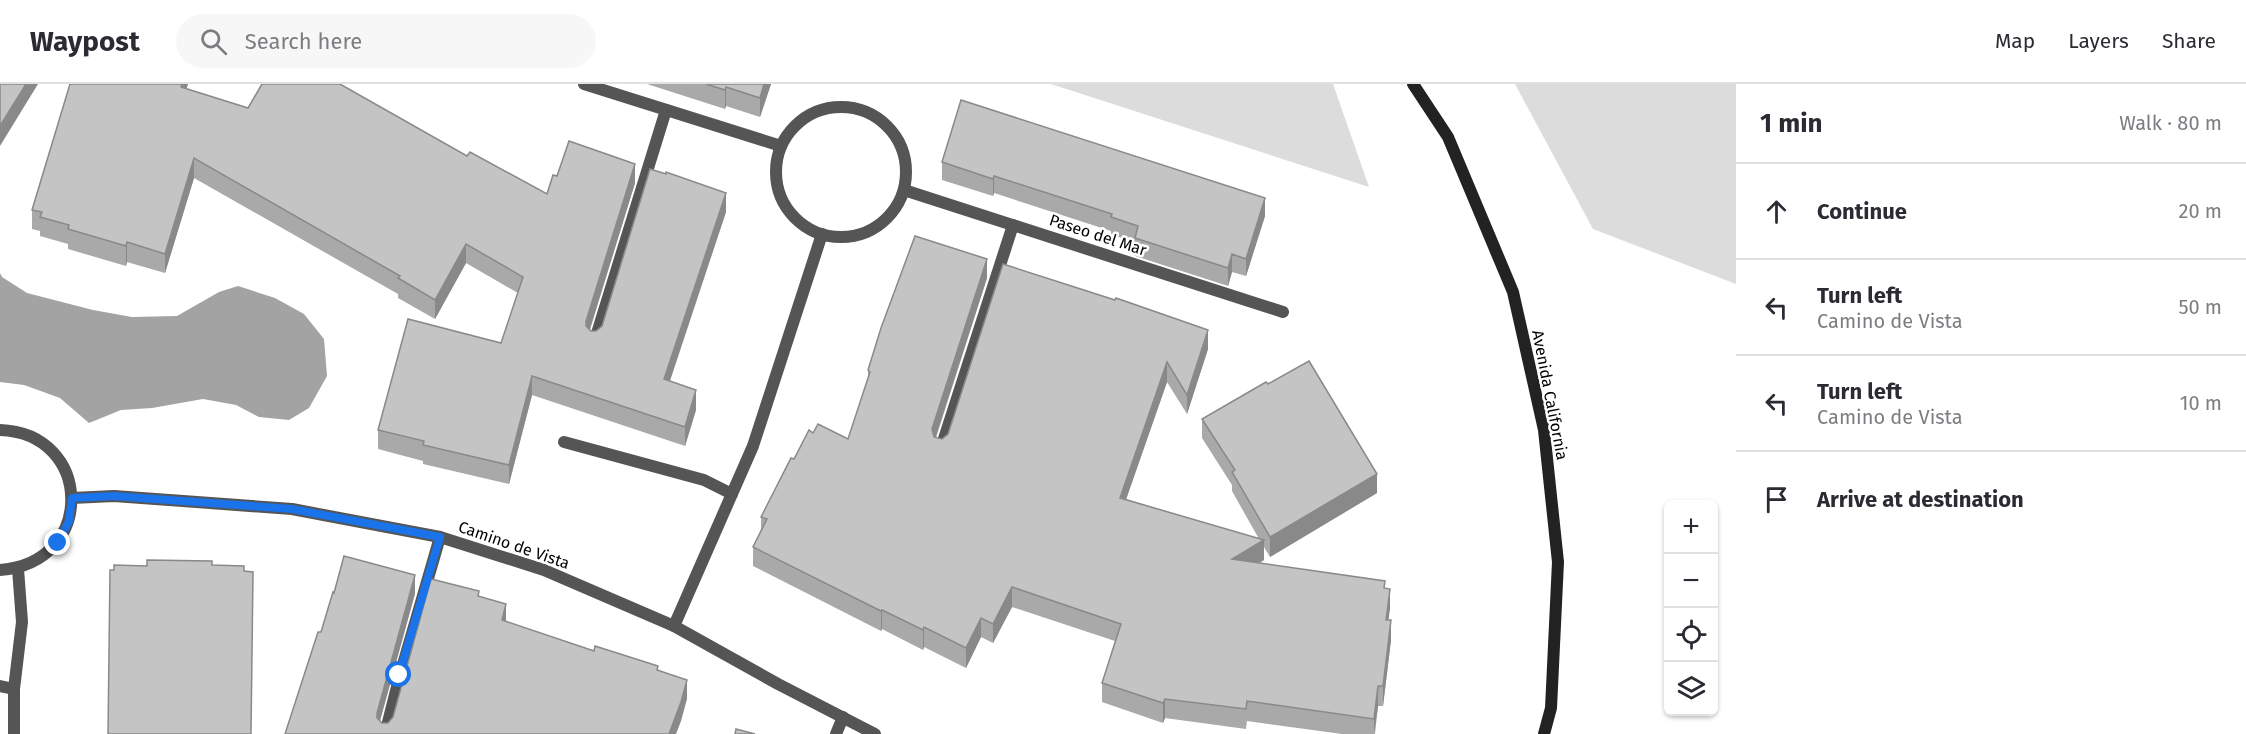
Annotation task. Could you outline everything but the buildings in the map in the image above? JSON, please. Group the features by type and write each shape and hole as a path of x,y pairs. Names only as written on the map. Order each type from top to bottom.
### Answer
{"street":[{"path":"584,84 782,146"},
{"name":"Avenida California","path":"1413,84 1448,137 1513,291 1544,430 1558,562 1551,708 1544,734"},
{"path":"839,107 863,110 884,123 900,142 906,166 904,190 892,213 873,229 848,237 822,234 802,224 787,208 778,189 776,167 782,146 795,125 815,111 839,107"},
{"path":"594,343 666,110"},
{"name":"Paseo del Mar","path":"904,190 1282,312"},
{"path":"940,451 1013,225"},
{"path":"674,626 753,446 822,234"},
{"path":"0,430 16,430 37,439 56,454 67,475 72,498 69,521 58,543 40,560 18,569 0,570"},
{"path":"564,442 704,480 732,494"},
{"name":"Camino de Vista","path":"72,498 114,496 292,509 440,537 544,570 674,626 778,684 875,734"},
{"path":"385,734 399,675 440,537"},
{"path":"14,734 14,688 22,621 18,569"},
{"path":"0,686 14,688"},
{"path":"836,734 843,717"}],"shaded area":[{"path":"1051,84 1333,84 1369,187"},
{"path":"1515,84 1736,84 1736,284 1593,229"},
{"path":"0,273 2,277 27,293 93,310 132,317 177,316 219,292 238,286 275,298 304,314 324,339 327,376 309,408 289,420 259,417 236,405 203,399 152,408 121,410 89,423 60,398 24,385 0,382"}],"route":[{"path":"58,543 69,521 72,498 114,496 292,509 440,537 399,675"}]}
